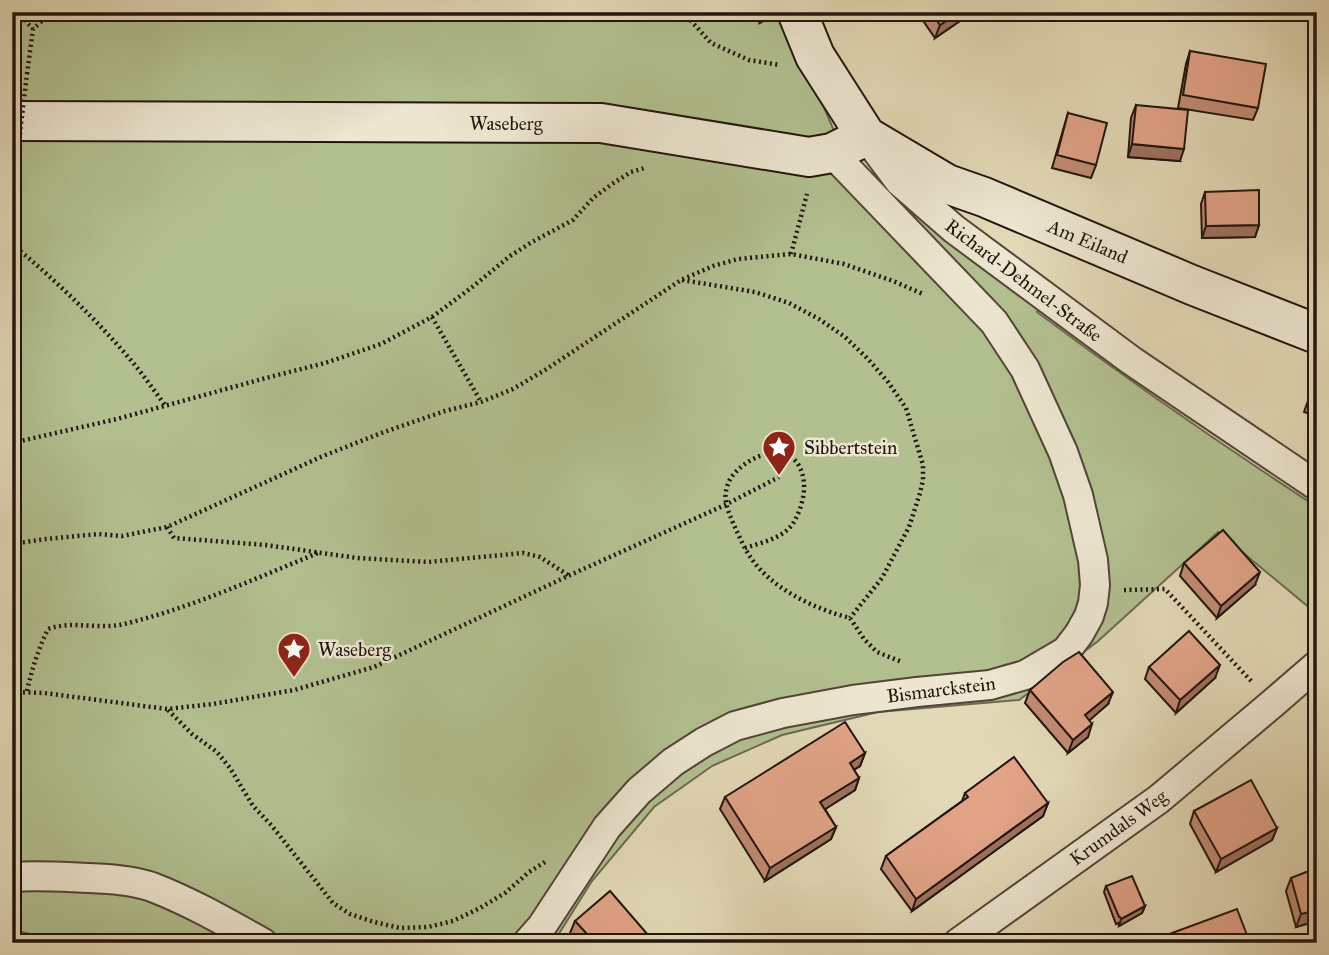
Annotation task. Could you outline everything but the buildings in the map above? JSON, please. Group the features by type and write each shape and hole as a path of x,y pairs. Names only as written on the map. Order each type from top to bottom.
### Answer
{"street":[{"name":"Richard-Dehmel-Straße","path":"797,12 814,56 866,136 900,182 954,229 1132,361 1317,486"},
{"name":"Waseberg","path":"12,121 601,123 809,157 832,153 866,136"},
{"name":"Am Eiland","path":"866,136 947,184 1317,334"},
{"name":"Bismarckstein","path":"527,943 542,926 607,827 639,791 673,762 704,741 736,726 783,713 853,700 990,685 1025,675 1066,651 1089,616 1095,590 1093,560 1078,495 1063,452 1025,369 994,322 832,153"},
{"name":"Krumdals Weg","path":"958,943 1159,799 1317,665"},
{"path":"12,877 95,878 150,886 214,915 263,943"}],"path":[{"path":"17,12 33,29"},
{"path":"12,200 33,29 58,12"},
{"path":"683,12 711,43 749,60 785,66"},
{"path":"12,443 117,419 325,363 382,344 432,317 510,256 567,225 593,198 612,184 631,172 652,166"},
{"path":"791,254 809,187"},
{"path":"12,244 92,317 130,359 165,405"},
{"path":"12,544 99,534 122,536 167,527 323,456 384,432 481,402 513,389 681,280 738,259 791,254 844,264 928,296"},
{"path":"681,280 755,292 789,303 819,319 845,337 868,359 906,408 923,466 920,493 909,527 882,578 850,618"},
{"path":"432,317 481,402"},
{"path":"745,548 777,537 790,528 796,519 805,483 802,470 796,461 785,453 757,457 742,466 728,481 725,505 745,548 751,559 792,595 826,612 850,618 877,652 907,665 916,679 917,692"},
{"path":"12,692 27,691 167,709 293,690 374,667 725,505 779,477"},
{"path":"167,527 174,538 266,545 357,558 428,562 523,553 540,557 568,576"},
{"path":"27,691 38,650 48,629 69,624 121,625 185,606 318,553"},
{"path":"1095,590 1165,589 1272,704"},
{"path":"167,709 192,734 217,752 253,806 333,903 350,914 374,922 400,928 428,927 453,921 505,893 529,872 557,854 593,847"}],"green space":[{"path":"12,12 783,12 834,131 879,183 1047,304 1037,312 1176,412 1317,507 1317,614 1218,532 1097,642 1019,700 878,712 782,735 712,766 654,807 592,881 553,943 71,943 12,930"}],"place":[{"name":"Sibbertstein","path":"779,477"},
{"name":"Waseberg","path":"294,679"}]}
